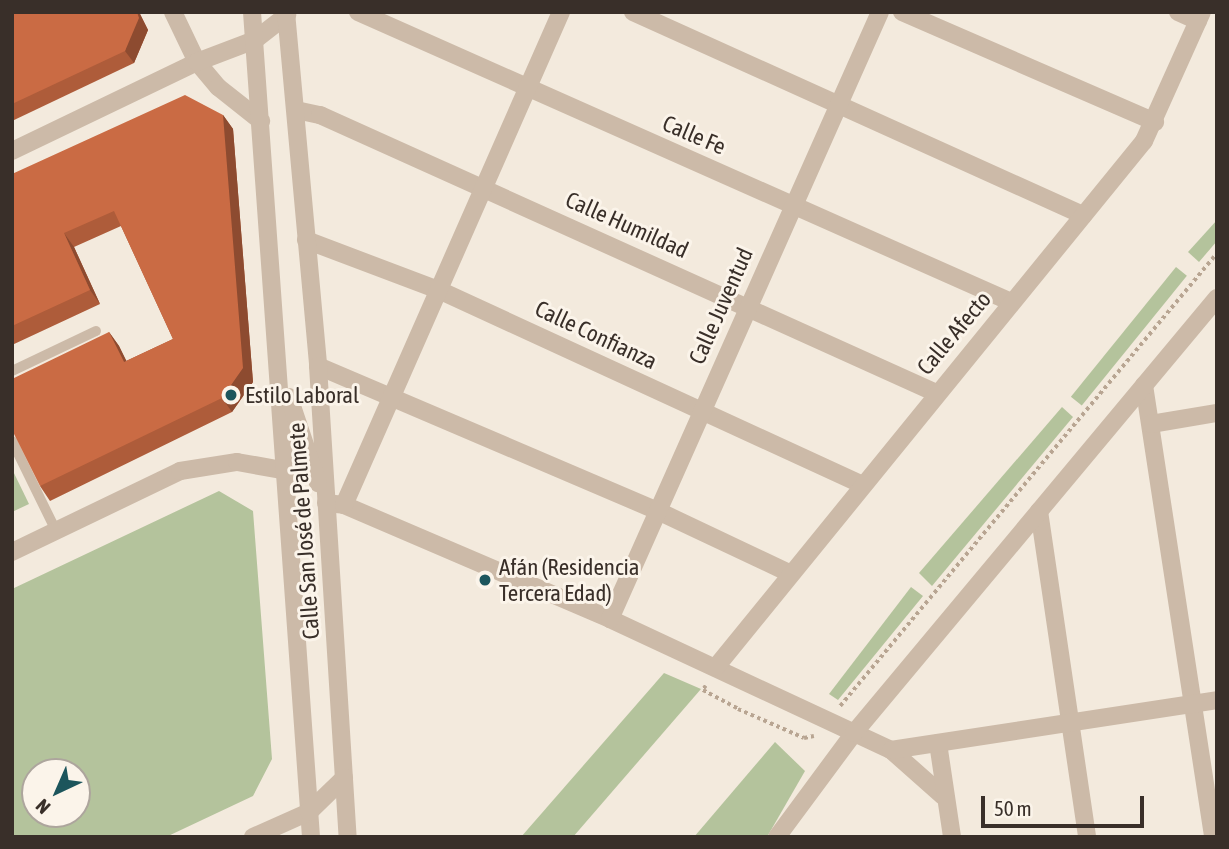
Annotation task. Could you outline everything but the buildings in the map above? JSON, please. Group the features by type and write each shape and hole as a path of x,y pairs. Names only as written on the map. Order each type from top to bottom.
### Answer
{"street":[{"path":"173,12 197,62 218,87 261,121"},
{"name":"Calle San José de Palmete","path":"252,12 288,471 311,837"},
{"name":"Calle Fe","path":"358,12 527,90 1011,302"},
{"path":"344,505 441,291 483,188 561,12"},
{"path":"633,12 1083,215"},
{"name":"Calle Juventud","path":"610,619 792,204 880,12"},
{"path":"902,12 1155,122"},
{"path":"1178,12 1200,17"},
{"path":"12,152 197,62 255,40 287,14"},
{"name":"Calle San José de Palmete","path":"287,14 318,366 348,837"},
{"name":"Calle Afecto","path":"714,672 1155,122 1200,17"},
{"name":"Calle Humildad","path":"296,110 320,116 483,188 749,306 936,393"},
{"name":"Calle Confianza","path":"306,240 441,291 862,485"},
{"path":"777,837 854,733 1217,298"},
{"path":"318,366 392,395 658,511 791,574"},
{"path":"280,371 326,503"},
{"path":"1144,385 1213,837"},
{"path":"1151,424 1217,414"},
{"path":"12,551 180,471 237,462 288,471 326,503 344,505 610,619 714,672 891,750 943,796"},
{"path":"1039,511 1087,837"},
{"path":"891,750 1217,700"},
{"path":"937,743 943,796 952,837"},
{"path":"253,837 309,812 344,778"}],"lane":[{"path":"12,371 96,331"},
{"path":"12,441 56,531"}],"path":[{"path":"714,672 703,690 804,738 814,736 1217,253"}],"green space":[{"path":"1217,220 1217,241 1199,262 1188,252"},
{"path":"1176,267 1187,276 1082,406 1071,397"},
{"path":"1062,407 1073,417 932,586 919,573"},
{"path":"12,469 29,504 12,512"},
{"path":"219,491 253,511 272,759 253,796 166,837 12,837 12,589"},
{"path":"911,587 923,596 838,700 829,694"},
{"path":"664,673 701,689 573,837 521,837"},
{"path":"775,742 805,771 767,837 694,837"}],"place":[{"name":"Estilo Laboral","path":"231,395"},
{"name":"Afán (Residencia Tercera Edad)","path":"485,580"}]}
